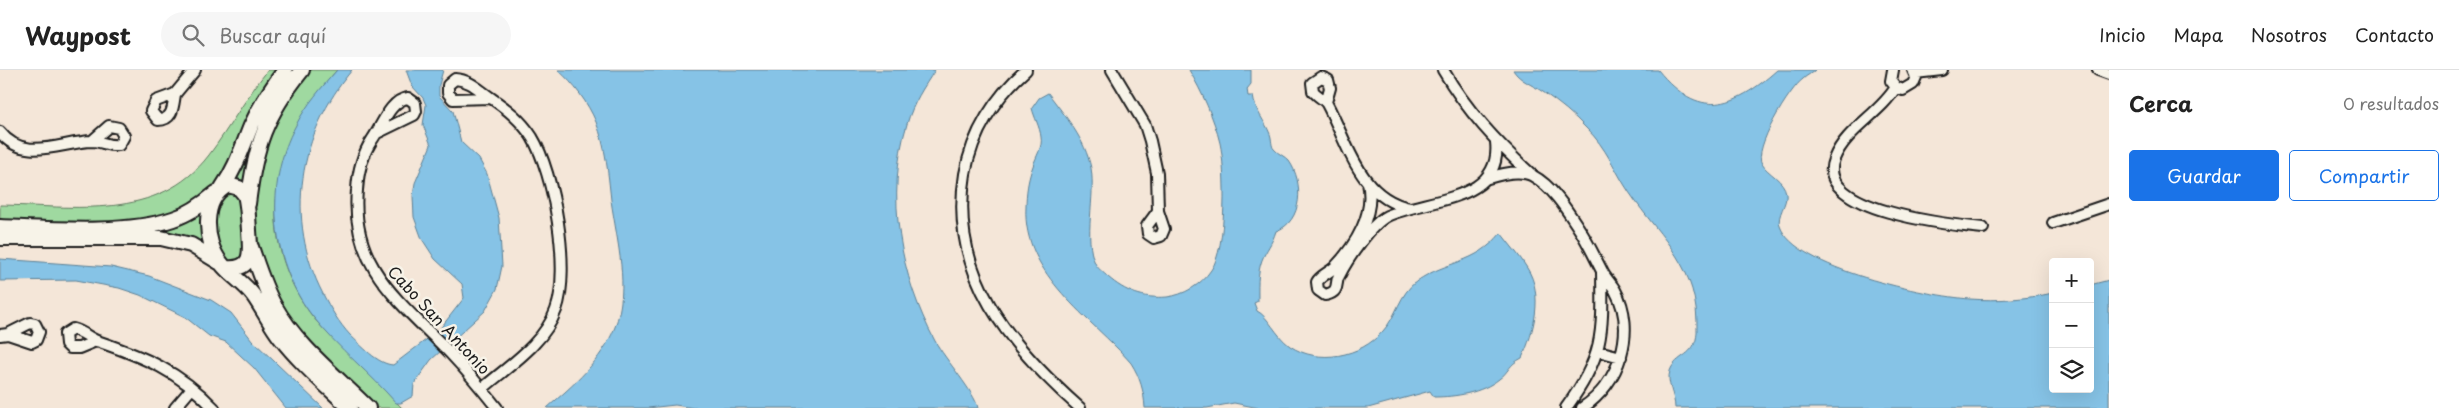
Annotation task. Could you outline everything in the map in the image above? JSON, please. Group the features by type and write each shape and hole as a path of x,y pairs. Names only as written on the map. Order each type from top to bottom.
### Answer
{"street":[{"path":"175,94 195,70"},
{"path":"224,265 212,244 208,231 211,206 240,158 251,126 263,102 285,70"},
{"path":"224,265 239,267 249,258 251,247 248,204 252,169 260,137 274,108 302,70"},
{"path":"1026,70 991,109 972,147 963,187 962,229 978,286 999,320 1026,355 1080,408"},
{"path":"1112,70 1145,125 1157,173 1158,211"},
{"path":"1442,70 1465,104 1496,142 1549,190 1568,212 1594,252 1602,272 1615,290 1624,318 1624,344 1621,356 1610,380 1599,394 1582,408"},
{"path":"1893,70 1891,78 1896,87 1903,90 1911,87 1915,81 1914,71 1942,70"},
{"path":"2098,70 2109,74"},
{"path":"1896,87 1889,98 1863,122 1834,158 1832,175 1838,188 1854,198 1908,218 1937,224 1983,228"},
{"path":"482,389 544,333 556,312 562,288 561,245 557,219 543,164 532,138 524,126 513,114 491,98"},
{"path":"1326,102 1347,150 1368,182 1387,200 1411,209"},
{"path":"0,132 11,144 29,148 60,147 92,142"},
{"name":"Cabo San Antonio","path":"377,134 367,148 357,181 356,200 359,234 371,267 379,279 450,353 497,408"},
{"path":"1488,178 1496,161 1496,142"},
{"path":"1368,182 1371,197 1369,213 1333,275 1381,219 1459,194 1488,178 1516,173 1533,175"},
{"path":"0,227 114,228 156,224 191,211 228,185 239,188 245,194 248,204"},
{"path":"2053,223 2109,204"},
{"path":"1369,213 1381,219"},
{"path":"0,238 161,238 191,245 224,265 253,294 290,348 350,408"},
{"path":"251,247 266,291 286,324 302,344 368,408"},
{"path":"1566,408 1589,372 1598,351 1603,317 1602,272"},
{"path":"96,341 112,344 156,363 192,388 214,408"},
{"path":"1598,351 1621,356"},
{"path":"175,408 192,388"}],"green space":[{"path":"268,70 281,70 223,180 203,200 155,221 0,225 0,205 113,206 140,201 165,191 188,176 209,155"},
{"path":"292,70 298,70 245,182 237,179 256,130 281,84"},
{"path":"310,70 337,70 316,97 299,124 286,153 278,183 276,213 279,244 289,275 305,306 315,320 402,408 373,408 340,376 309,343 290,319 276,297 266,273 256,223 259,172 265,147 276,116"},
{"path":"227,191 238,194 246,249 245,260 228,262 221,251 214,230 213,215 215,208"},
{"path":"203,211 208,245 202,248 145,231"}],"water":[{"path":"337,70 352,70 334,95 320,121 309,149 303,178 301,207 304,236 311,265 326,299 342,326 364,349 375,358 393,365 439,330 464,298 462,284 435,259 422,239 414,217 413,196 415,183 431,145 423,125 426,105 423,98 412,86 406,70 443,70 439,85 439,96 453,111 461,142 479,159 487,174 499,218 502,266 497,289 485,311 431,360 414,384 413,396 401,403 396,403 314,318 288,274 276,224 276,198 279,173 286,148 305,110"},
{"path":"558,70 935,70 912,109 900,151 897,207 900,235 905,263 923,316 935,341 966,385 978,408 694,408 675,405 648,408 547,408 586,372 602,351 615,327 622,296 619,248 602,141 596,122 585,101 570,81"},
{"path":"1189,70 1251,70 1251,84 1247,89 1248,96 1253,96 1270,134 1273,148 1289,161 1294,170 1299,190 1296,210 1292,219 1276,231 1264,256 1260,265 1258,301 1254,303 1257,311 1265,317 1285,342 1301,352 1326,356 1339,355 1363,347 1374,340 1388,325 1406,292 1417,281 1439,269 1471,257 1491,243 1501,233 1527,268 1535,289 1536,301 1533,325 1522,358 1514,363 1499,379 1485,388 1476,391 1459,395 1434,397 1430,391 1368,408 1259,408 1234,403 1207,408 1145,408 1141,384 1131,363 1062,294 1035,254 1028,231 1026,202 1030,176 1041,141 1032,108 1039,98 1048,93 1080,138 1084,147 1091,168 1090,242 1097,267 1121,287 1135,293 1150,297 1173,296 1186,292 1197,285 1211,270 1220,245 1224,208 1220,143 1207,105"},
{"path":"1513,70 1658,70 1673,86 1688,97 1702,102 1716,103 1731,100 1746,93 1777,70 1815,70 1797,85 1782,106 1767,133 1760,157 1765,168 1785,188 1786,197 1779,222 1791,241 1810,255 1836,267 1865,278 1895,286 1970,299 2022,298 2049,294 2049,393 2094,393 2094,284 2109,280 2109,408 1675,408 1669,380 1670,371 1677,361 1690,351 1696,340 1697,332 1696,309 1692,289 1685,272 1677,256 1629,192 1594,136 1566,109"},
{"path":"0,259 111,267 149,276 211,300 231,313 252,340 323,408 286,408 254,368 226,342 209,336 185,317 140,295 119,288 76,280 0,281"}]}
